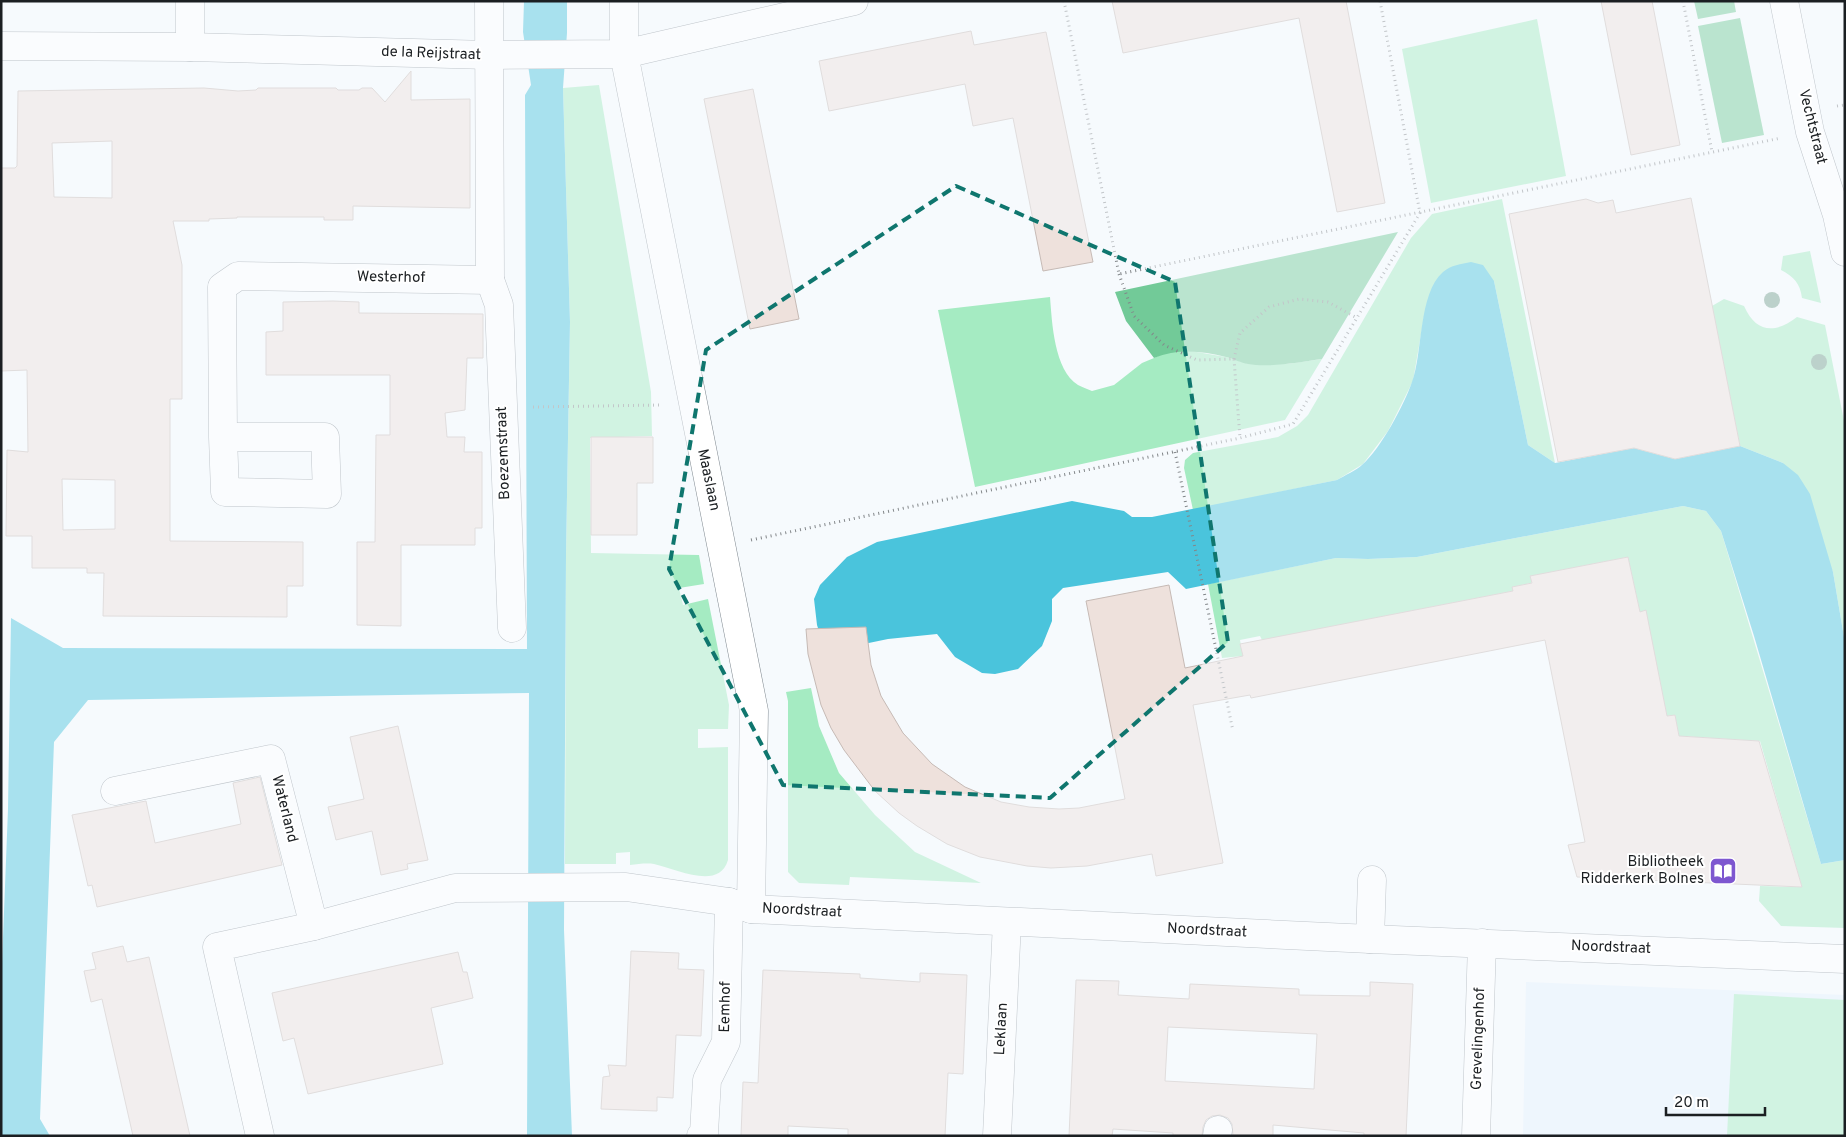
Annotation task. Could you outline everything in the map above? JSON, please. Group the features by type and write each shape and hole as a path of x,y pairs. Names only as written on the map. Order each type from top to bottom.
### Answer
{"street":[{"path":"190,1 190,47"},
{"path":"489,1 490,280"},
{"name":"Maaslaan","path":"624,1 624,54 754,711 740,906"},
{"name":"de la Reijstraat","path":"1,46 190,47 489,55 581,56 624,54 854,1"},
{"name":"Vechtstraat","path":"1784,1 1810,132 1837,216 1845,252"},
{"name":"Westerhof","path":"222,437 222,288 238,276 490,280"},
{"name":"Boezemstraat","path":"490,280 499,305 512,628"},
{"name":"Waterland","path":"116,791 271,759 314,926"},
{"path":"1370,939 1372,880"},
{"name":"Noordstraat","path":"314,926 455,888 626,888 740,906 1007,922 1845,959"},
{"name":"Eemhof","path":"701,1136 704,1133 707,1080 726,1042 740,906"},
{"name":"Leklaan","path":"997,1136 1007,922"},
{"path":"260,1136 217,947 314,926"},
{"name":"Grevelingenhof","path":"1476,1136 1482,943"}],"path":[{"path":"1064,1 1119,274 1134,316 1164,345 1197,360 1234,360"},
{"path":"721,546 1175,452 1293,424 1420,213 1380,1"},
{"path":"1683,1 1712,152"},
{"path":"1119,274 1712,152 1750,147 1810,132"},
{"path":"1240,438 1234,360 1240,333 1269,308 1299,300 1328,302 1357,318"},
{"path":"527,407 692,404"},
{"path":"1175,452 1233,731"}],"highlighted area":[{"path":"956,186 1175,282 1228,642 1050,798 783,785 669,569 706,350"}],"shaded area":[{"path":"1526,982 1845,995 1845,1136 1523,1136"}],"green space":[{"path":"1694,1 1734,1 1736,12 1698,19"},
{"path":"1740,18 1764,135 1722,143 1698,26"},
{"path":"1537,19 1566,176 1431,203 1402,49"},
{"path":"599,85 651,392 652,436 590,438 591,553 699,555 704,584 679,588 683,605 708,599 729,705 728,729 698,729 698,748 728,747 728,860 723,869 716,874 707,876 696,876 654,864 630,865 630,852 616,853 616,864 565,864 566,555 570,322 563,88"},
{"path":"1502,199 1555,463 1528,445 1494,281 1424,317 1413,381 1388,431 1363,464 1337,480 1193,510 1184,468 1185,460 1193,453 1278,437 1297,426 1308,415 1411,238 1432,214"},
{"path":"1398,232 1322,359 1285,364 1256,365 1199,352 1172,353 1154,358 1126,321 1115,292"},
{"path":"1810,251 1821,303 1802,298 1796,281 1781,270 1783,256"},
{"path":"1050,297 1059,357 1070,378 1078,385 1092,391 1114,385 1142,363 1165,353 1185,350 1226,357 1249,364 1287,364 1322,359 1285,420 975,487 938,310"},
{"path":"1724,299 1744,306 1754,322 1767,328 1781,326 1797,317 1825,325 1845,426 1845,643 1833,572 1783,463 1740,446 1712,306"},
{"path":"1683,506 1706,511 1721,531 1821,864 1845,860 1845,928 1781,926 1759,901 1760,886 1802,887 1760,741 1679,736 1675,715 1667,716 1645,611 1640,612 1628,557 1531,576 1531,583 1513,587 1513,591 1262,640 1260,636 1240,640 1243,656 1222,658 1208,584 1336,558 1417,557"},
{"path":"811,688 819,726 839,773 875,815 915,852 981,883 850,877 849,885 799,883 788,872 788,701 786,692"},
{"path":"1734,994 1845,1000 1845,1136 1727,1136"}],"water":[{"path":"524,1 567,1 563,88 570,322 566,555 564,930 572,1136 527,1136 529,693 88,700 54,742 40,1119 50,1136 1,1136 1,989 8,809 11,618 63,648 527,649 525,95 531,85 523,32"},
{"path":"1471,262 1483,265 1494,281 1528,445 1555,463 1634,448 1675,459 1740,446 1783,463 1798,475 1810,494 1833,572 1845,643 1845,860 1821,864 1721,531 1706,511 1683,506 1417,557 1336,558 1186,589 1168,572 1063,588 1052,599 1052,621 1042,646 1018,669 995,674 982,673 955,657 937,634 888,639 835,650 823,644 817,625 814,599 820,585 847,557 877,542 1072,501 1124,511 1132,517 1152,517 1337,480 1354,471 1377,448 1398,414 1412,382 1425,309 1435,282 1449,268"}],"building":[{"path":"1112,1 1346,1 1385,203 1337,212 1299,18 1123,53"},
{"path":"1601,1 1652,1 1680,145 1631,155"},
{"path":"971,31 974,45 1046,32 1093,262 1043,271 1013,118 973,126 965,84 829,111 819,61"},
{"path":"411,71 411,100 470,99 470,208 353,206 353,220 324,220 324,217 237,217 209,219 209,221 173,221 182,265 182,399 170,399 170,541 303,542 303,586 287,586 287,617 103,616 104,573 87,573 87,568 32,568 32,536 6,536 7,450 28,452 27,370 1,371 1,168 15,168 17,166 18,91 204,88 238,91 256,90 258,88 336,88 338,90 359,90 362,88 372,88 385,102","holes":["112,141 112,198 54,197 52,143","62,479 115,480 115,529 63,530"]},
{"path":"753,89 799,319 750,329 704,99"},
{"path":"1691,198 1740,446 1675,459 1634,448 1558,462 1509,214 1586,199 1598,203 1613,200 1616,213"},
{"path":"283,302 359,302 359,313 483,314 483,358 467,358 465,410 445,413 447,437 465,437 464,452 482,452 482,528 475,528 475,545 401,545 401,626 357,625 357,542 375,542 376,435 390,435 390,375 266,375 266,332 283,331"},
{"path":"591,437 653,437 653,483 637,483 637,535 591,535"},
{"path":"1628,557 1640,612 1646,610 1667,716 1675,715 1679,736 1759,741 1802,887 1577,877 1568,845 1585,842 1545,640 1251,698 1250,695 1193,705 1223,863 1156,876 1152,854 1087,866 1051,868 1027,866 980,857 947,844 917,826 899,813 875,791 844,750 831,728 821,705 808,654 806,629 866,627 871,665 881,696 903,733 932,764 965,787 1001,802 1029,807 1079,808 1125,799 1086,601 1169,585 1185,668 1243,656 1240,644 1513,591 1512,587 1532,583 1530,576"},
{"path":"398,726 428,860 407,864 408,869 381,875 372,831 336,840 328,807 364,799 350,737"},
{"path":"260,777 282,865 97,907 92,885 88,886 72,815 146,801 155,843 241,824 233,783"},
{"path":"123,946 127,962 149,957 190,1136 133,1136 102,999 91,1002 84,971 96,969 92,953"},
{"path":"631,951 679,953 678,969 704,970 701,1036 676,1035 673,1098 657,1097 657,1111 601,1109 603,1077 610,1076 608,1065 626,1066"},
{"path":"458,952 463,972 467,972 473,998 431,1008 443,1064 308,1094 294,1038 283,1041 272,993"},
{"path":"763,970 860,974 860,978 920,982 920,973 967,975 963,1074 948,1073 945,1136 848,1136 848,1129 788,1126 788,1136 741,1136 743,1082 758,1083"},
{"path":"1076,980 1119,981 1118,995 1189,999 1190,984 1299,989 1299,995 1370,996 1370,982 1413,984 1406,1136 1364,1136 1364,1133 1273,1125 1273,1136 1233,1136 1232,1124 1228,1118 1220,1115 1212,1116 1206,1120 1202,1136 1173,1136 1173,1133 1113,1129 1112,1136 1069,1136","holes":["1168,1027 1317,1034 1314,1089 1165,1081"]}],"place":[{"name":"Bibliotheek Ridderkerk Bolnes","path":"1723,871"}]}
